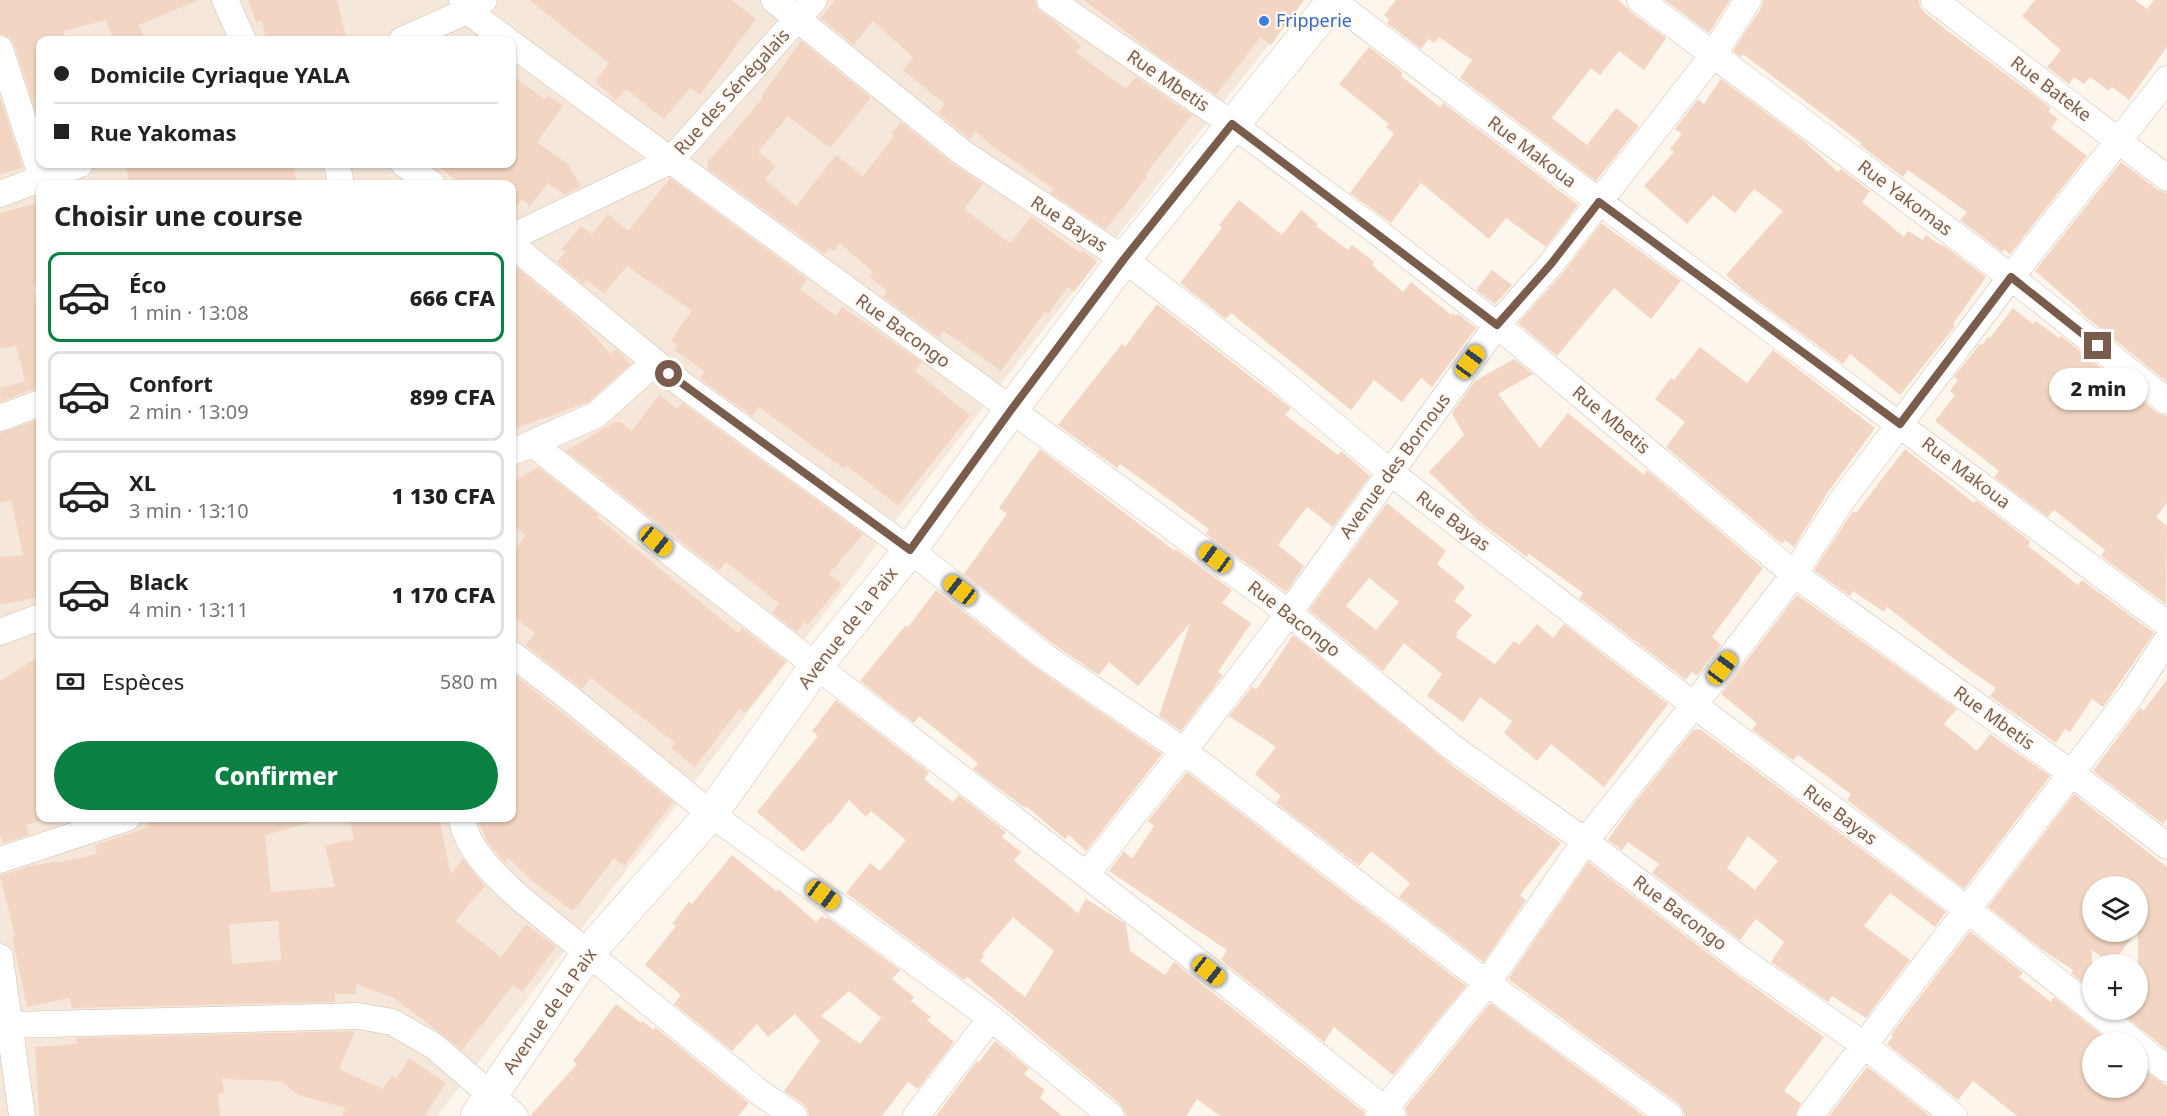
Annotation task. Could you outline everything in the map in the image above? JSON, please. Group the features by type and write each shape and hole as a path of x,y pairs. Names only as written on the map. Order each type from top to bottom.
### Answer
{"main road":[{"name":"Avenue de la Paix","path":"495,1110 588,953 711,814 816,666 910,550 1124,259 1333,0"}],"street":[{"path":"225,0 241,36"},
{"name":"Rue Bayas","path":"774,0 806,9 963,153 1124,259 1273,374 1391,473 1694,705 1968,910 2121,1032"},
{"name":"Rue Mbetis","path":"1050,0 1232,124 1497,325 1794,574 2071,773 2167,846"},
{"name":"Rue Makoua","path":"1333,0 1599,202 2167,624"},
{"name":"Rue Yakomas","path":"1640,0 2011,277 2167,401"},
{"name":"Avenue des Bornous","path":"1086,875 1290,613 1497,325 1551,264 1713,55 1748,0"},
{"name":"Rue Bateke","path":"1934,0 2167,178"},
{"path":"410,36 471,4 503,36"},
{"name":"Rue des Sénégalais","path":"516,235 670,161 806,9"},
{"name":"Rue Bacongo","path":"516,47 1290,613 1452,747 1585,841 1742,960 1864,1046 1954,1116"},
{"path":"0,49 36,160"},
{"path":"654,363 596,415 522,448 816,666 1086,875 1385,1114 1487,983 1585,841 1694,705 1794,574 1842,500 2011,277 2167,79"},
{"path":"39,168 42,178"},
{"path":"37,180 69,168"},
{"path":"410,168 426,180"},
{"path":"0,194 36,180"},
{"path":"516,248 654,363 910,550 1044,656 1184,751 1487,983 1670,1116"},
{"path":"0,418 36,404"},
{"path":"0,632 36,618"},
{"path":"1810,1116 2131,695 2167,640"},
{"path":"516,657 711,814 991,1018 1111,1116"},
{"path":"0,860 115,822"},
{"path":"461,822 484,865 521,899 759,1092 794,1116"},
{"path":"0,957 22,1116"},
{"path":"9,1025 358,1016 392,1022 434,1046 495,1110"},
{"path":"916,1116 991,1018"},
{"path":"2148,1054 2167,1069"}],"shaded area":[{"path":"0,0 1304,0 1028,349 437,1116 0,1116"}],"building":[{"path":"0,0 199,0 139,25 143,36 112,36 106,20 64,31 65,36 36,36 36,113 14,44 10,38 0,34"},
{"path":"248,0 337,0 346,36 265,36 262,20 256,22"},
{"path":"529,0 732,0 756,19 700,95 690,88 664,119 626,89 616,100 595,82 609,63"},
{"path":"835,0 1035,0 1041,12 1081,46 1075,52 1126,89 1136,77 1192,115 1106,229 1050,193 1054,189 995,148 975,131 970,139 938,113 945,104 903,70 913,57 873,21 854,45 821,18"},
{"path":"1084,0 1304,0 1271,45 1260,38 1216,95 1154,53"},
{"path":"1396,0 1619,0 1666,38 1644,70 1619,51 1600,75 1591,68 1552,118 1587,145 1616,108 1639,126 1596,181 1460,78 1472,60 1439,37 1434,43 1429,39 1421,49 1387,23 1389,20 1384,15"},
{"path":"1665,0 1730,0 1709,33"},
{"path":"1763,0 1919,0 1924,12 2051,108 2048,111 2058,119 2051,128 2087,156 2010,254 2004,249 2002,252 1960,220 1967,212 1908,170 1903,177 1743,54 1741,57 1733,51 1761,8"},
{"path":"2035,0 2135,0 2147,9 2154,0 2167,0 2167,47 2129,100 2112,87 2109,91 2090,77 2084,84 2074,77 2069,84 2047,67 2061,50 2022,16"},
{"path":"801,41 871,98 830,148 788,116 758,152 776,166 765,179 796,206 836,155 863,176 894,136 891,134 901,122 954,165 983,184 964,209 1010,243 1031,217 1080,253 1082,250 1097,262 1074,292 1068,287 1048,314 1045,312 1001,371 944,331 939,338 883,297 887,291 870,277 873,272 840,243 834,251 830,248 825,254 708,169 707,163 763,98 761,97"},
{"path":"1369,47 1403,73 1401,76 1440,107 1443,103 1578,205 1546,247 1506,218 1489,239 1421,183 1391,223 1350,193 1394,134 1386,127 1389,124 1339,84"},
{"path":"516,78 544,99 548,95 563,106 537,142 568,164 581,186 565,195 548,183 530,206 522,199 516,207 516,180 456,180 440,168 516,168"},
{"path":"1721,79 1804,141 1838,172 1841,169 1870,191 1862,202 1904,237 1908,231 1923,240 1926,235 1986,277 1953,324 1955,326 1900,395 1850,354 1843,364 1726,275 1783,211 1754,189 1735,213 1713,195 1687,224 1644,186 1674,152 1670,149 1682,134 1675,129 1698,99 1704,104"},
{"path":"0,97 23,168 0,174"},
{"path":"2121,162 2158,190 2167,193 2167,382 2080,312 2035,271"},
{"path":"126,168 293,168 297,180 129,180"},
{"path":"670,178 807,279 800,289 836,316 842,307 922,362 915,371 970,415 898,506 846,465 844,469 759,407 752,416 700,379 704,371 674,350 677,345 671,340 692,311 627,266 604,294 587,280 583,284 557,262 565,252 561,250 581,226 592,234 608,214 628,231"},
{"path":"1239,200 1282,235 1301,210 1318,224 1316,226 1348,250 1352,245 1374,262 1372,265 1403,292 1411,282 1451,315 1452,313 1456,316 1458,314 1476,328 1432,387 1421,378 1402,402 1374,380 1351,410 1231,313 1226,319 1180,283 1222,228 1219,225"},
{"path":"36,203 36,286 33,287 36,301 36,389 28,391 16,346 0,349 0,213"},
{"path":"1601,223 1681,281 1651,319 1614,288 1557,356 1518,323 1562,274"},
{"path":"516,267 577,318 611,354 616,349 631,364 588,402 517,428"},
{"path":"1492,270 1512,285 1495,304 1476,290"},
{"path":"1157,304 1291,408 1285,415 1338,455 1341,451 1370,476 1333,527 1307,507 1278,545 1304,566 1286,592 1206,534 1209,529 1144,481 1120,464 1117,468 1058,425 1122,344 1125,347"},
{"path":"2013,308 2033,324 2036,321 2059,338 2061,336 2158,413 2167,416 2167,503 2156,517 2167,526 2166,604 2101,556 2105,550 2054,510 2048,517 1994,477 1999,471 1935,421 1955,395 1950,391 1958,380 1954,377 1980,344 1982,345 1988,337 1990,338"},
{"path":"1700,347 1747,383 1773,350 1875,428 1828,492 1794,547 1785,540 1782,544 1666,447 1685,422 1655,399 1671,378 1674,380"},
{"path":"1514,359 1533,374 1498,394 1540,448 1568,413 1644,475 1647,470 1763,568 1712,637 1721,645 1697,676 1692,672 1686,680 1579,598 1583,593 1529,554 1527,557 1476,519 1429,472 1464,435 1452,413 1475,381"},
{"path":"25,381 28,391 0,402 0,388"},
{"path":"659,395 677,409 682,403 863,534 829,574 842,584 808,625 804,622 797,632 772,613 779,603 726,562 719,571 566,451 615,422 621,422 632,431"},
{"path":"36,420 36,598 0,605 0,557 23,555 11,500 0,503 0,433"},
{"path":"1040,449 1175,551 1175,549 1232,590 1222,603 1251,623 1218,672 1223,675 1181,731 1159,716 1190,623 1138,686 1109,662 1099,675 1053,644 964,574 1007,514 999,508"},
{"path":"1905,449 1974,503 1976,500 2030,541 2028,546 2078,585 2082,580 2154,633 2103,707 2092,699 2070,732 2065,729 2056,743 1990,696 1996,688 1887,607 1884,612 1853,591 1850,596 1814,570 1853,511 1856,513"},
{"path":"538,467 599,515 597,517 738,633 742,628 786,662 745,713 739,709 695,767 671,748 675,743 591,678 582,689 525,645 535,633 516,618 516,549 526,535 516,527 516,481"},
{"path":"1387,503 1446,551 1437,564 1465,587 1454,601 1472,615 1456,633 1458,634 1456,637 1495,664 1514,641 1519,645 1537,624 1553,638 1564,624 1668,704 1604,787 1551,744 1537,761 1504,733 1512,721 1480,697 1463,722 1427,696 1442,674 1404,643 1383,671 1309,610","holes":["1369,578 1399,602 1376,630 1346,606"]},
{"path":"936,590 1036,668 1162,754 1086,851 1069,835 1065,839 1026,806 1025,808 973,769 978,763 919,716 914,723 860,681 906,625 908,627"},
{"path":"1797,595 1957,709 1944,724 1977,751 1990,734 2050,776 1964,889 1847,800 1851,794 1798,755 1793,760 1752,730 1757,723 1721,694"},
{"path":"1293,635 1455,768 1561,843 1520,895 1526,900 1484,962 1399,897 1410,883 1371,851 1359,866 1276,803 1281,796 1255,774 1276,747 1229,716 1252,687 1257,689"},
{"path":"36,658 36,822 26,825 29,835 3,843 0,834 0,681"},
{"path":"516,676 673,802 624,866 614,858 573,911 531,880 508,858 505,863 489,844 479,822 516,822"},
{"path":"2167,680 2167,819 2163,824 2093,771 2140,708 2143,711"},
{"path":"836,700 929,772 924,779 953,802 959,795 1006,832 1002,837 1021,852 1014,861 1078,913 1086,899 1126,924 1130,951 1165,975 1174,962 1365,1113 1364,1116 1220,1116 1197,1099 1186,1116 1127,1116 1120,1104 967,977 964,980 846,893 870,863 880,871 906,840 871,811 866,817 849,800 803,852 757,812 818,736 812,731","holes":["1013,917 1054,951 1025,997 980,961 984,956 982,954"]},
{"path":"1700,729 1946,912 1935,927 1890,893 1864,926 1910,960 1866,1018 1832,996 1828,1002 1771,962 1784,942 1756,919 1740,940 1652,873 1659,864 1628,842 1622,850 1608,840 1693,730","holes":["1748,836 1778,861 1755,890 1727,868"]},
{"path":"1187,772 1466,986 1393,1075 1334,1027 1324,1042 1221,960 1227,950 1109,871 1124,851 1132,859 1154,826 1148,821"},
{"path":"2074,794 2167,867 2167,1050 2148,1035 2148,1032 2144,1032 2130,1020 2148,1020 2148,954 2138,954 2138,942 2148,942 2148,876 2082,876 2082,942 2128,942 2120,954 2098,954 2092,950 2092,954 2082,954 2082,982 2071,973 2073,970 2041,949 1988,907"},
{"path":"147,822 308,822 265,835 271,892 335,887 325,846 354,839 350,822 440,822 451,874 463,859 485,886 455,921 501,957 526,924 556,947 522,992 513,985 462,1050 394,998 356,984 356,994 335,994 335,1002 72,1008 70,998 27,1007 12,937 15,936 0,876 37,864 55,861 56,863 97,854 95,845 149,827","holes":["278,921 281,960 232,964 229,924"]},
{"path":"732,855 776,891 778,889 816,922 822,916 825,919 827,917 900,970 892,979 914,997 911,1001 931,1017 927,1020 954,1042 918,1089 908,1082 882,1116 809,1116 803,1104 784,1091 820,1041 795,1014 768,1037 757,1024 732,1051 674,1004 681,995 645,965 676,926 672,924 689,902 692,904","holes":["849,991 881,1018 860,1044 821,1016"]},
{"path":"1588,862 1733,972 1824,1037 1784,1091 1801,1103 1795,1116 1685,1116 1679,1104 1508,979"},
{"path":"1970,931 2023,973 2019,977 2051,1002 2054,997 2098,1032 2082,1032 2082,1098 2148,1098 2148,1072 2167,1086 2167,1116 2017,1116 1973,1081 1958,1100 1887,1044 1893,1036 1891,1035"},
{"path":"1490,1003 1644,1116 1408,1116 1405,1108"},
{"path":"616,1004 641,1023 642,1021 654,1030 655,1027 749,1103 738,1116 530,1116 577,1064 573,1061"},
{"path":"355,1031 339,1069 383,1089 392,1076 396,1079 409,1058 446,1083 424,1116 341,1116 346,1108 298,1095 281,1081 222,1079 224,1093 218,1094 220,1116 39,1116 35,1047 77,1044 76,1038"},
{"path":"995,1041 1029,1068 1024,1074 1045,1090 1040,1098 1062,1116 936,1116"},
{"path":"1867,1067 1869,1068 1930,1116 1829,1116"}],"place":[{"name":"Fripperie","path":"1264,21"}],"route":[{"path":"669,374 910,550 1124,259 1232,124 1497,325 1551,264 1599,202 1900,424 2011,277 2098,346"}]}
